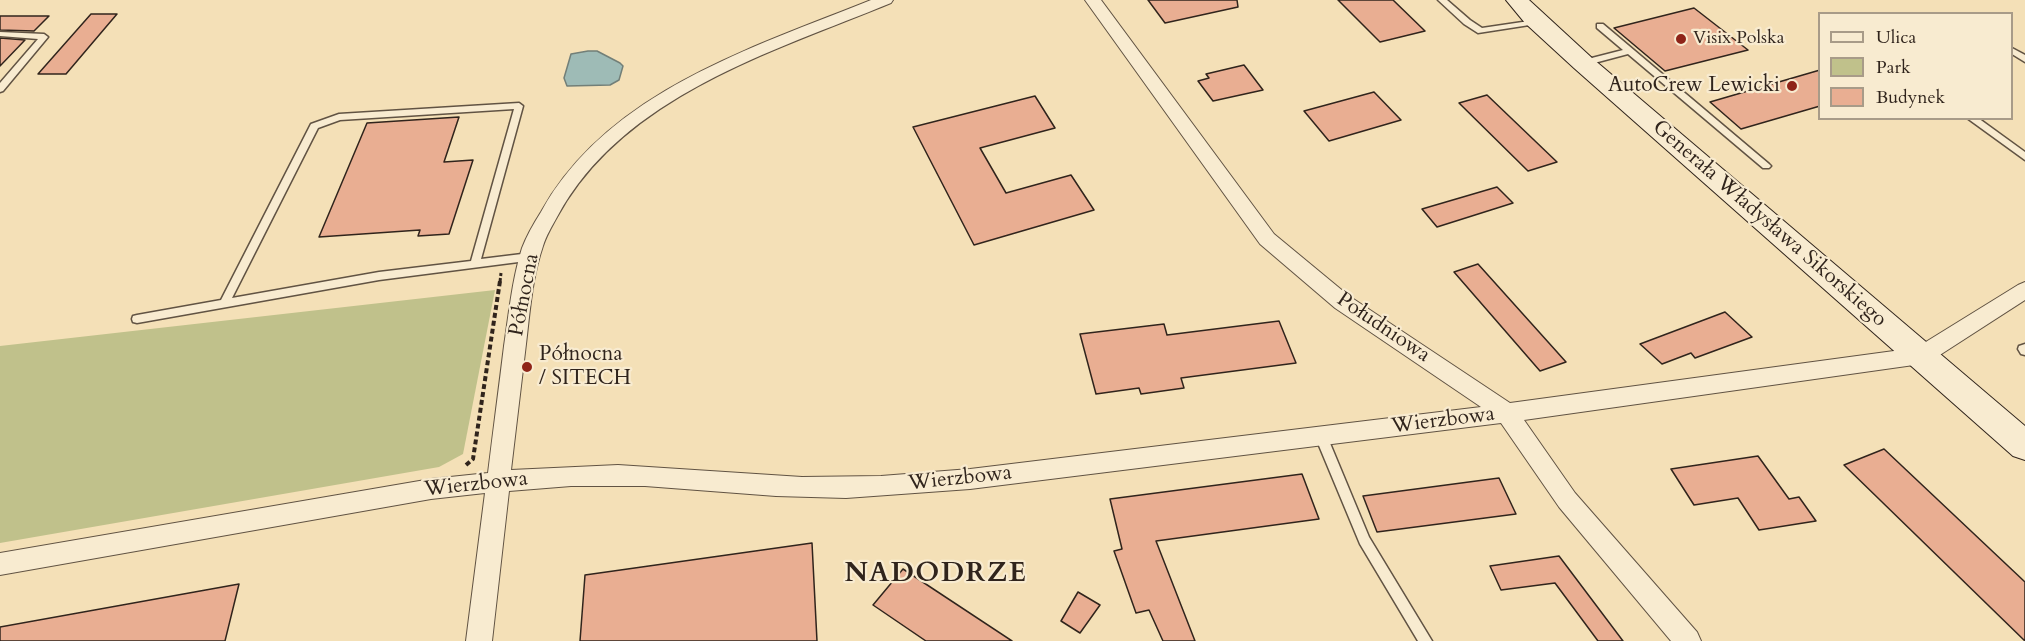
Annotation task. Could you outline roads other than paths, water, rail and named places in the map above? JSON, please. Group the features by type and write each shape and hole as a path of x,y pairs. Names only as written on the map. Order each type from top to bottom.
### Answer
{"street":[{"name":"Północna","path":"479,641 523,280 535,240 557,199 579,169 610,138 641,113 674,91 885,0"},
{"name":"Południowa","path":"1093,0 1267,239 1342,302 1507,413 1567,500 1688,641"},
{"name":"Generała Władysława Sikorskiego","path":"1517,0 1536,21 1583,63 2025,446"},
{"path":"1921,356 2024,292"},
{"name":"Wierzbowa","path":"0,564 431,489 499,482 618,475 694,478 777,486 880,487 970,479 1507,413 1921,356"}],"lane":[{"path":"1443,0 1467,22 1481,31 1536,21"},
{"path":"1600,26 1766,166"},
{"path":"0,34 44,37 0,89"},
{"path":"1583,63 1628,51"},
{"path":"224,304 314,126 339,117 519,106 475,264"},
{"path":"1974,120 2025,157"},
{"path":"137,319 379,276 530,257"},
{"path":"1321,436 1364,540 1425,641"}],"water":[{"path":"597,51 620,63 623,66 619,80 610,85 567,86 564,78 571,54"}],"place":[{"name":"Visix Polska","path":"1681,39"},
{"name":"AutoCrew Lewicki","path":"1792,86"},
{"name":"Północna / SITECH","path":"527,367"}],"district":[{"name":"NADODRZE","path":"936,575"}]}
